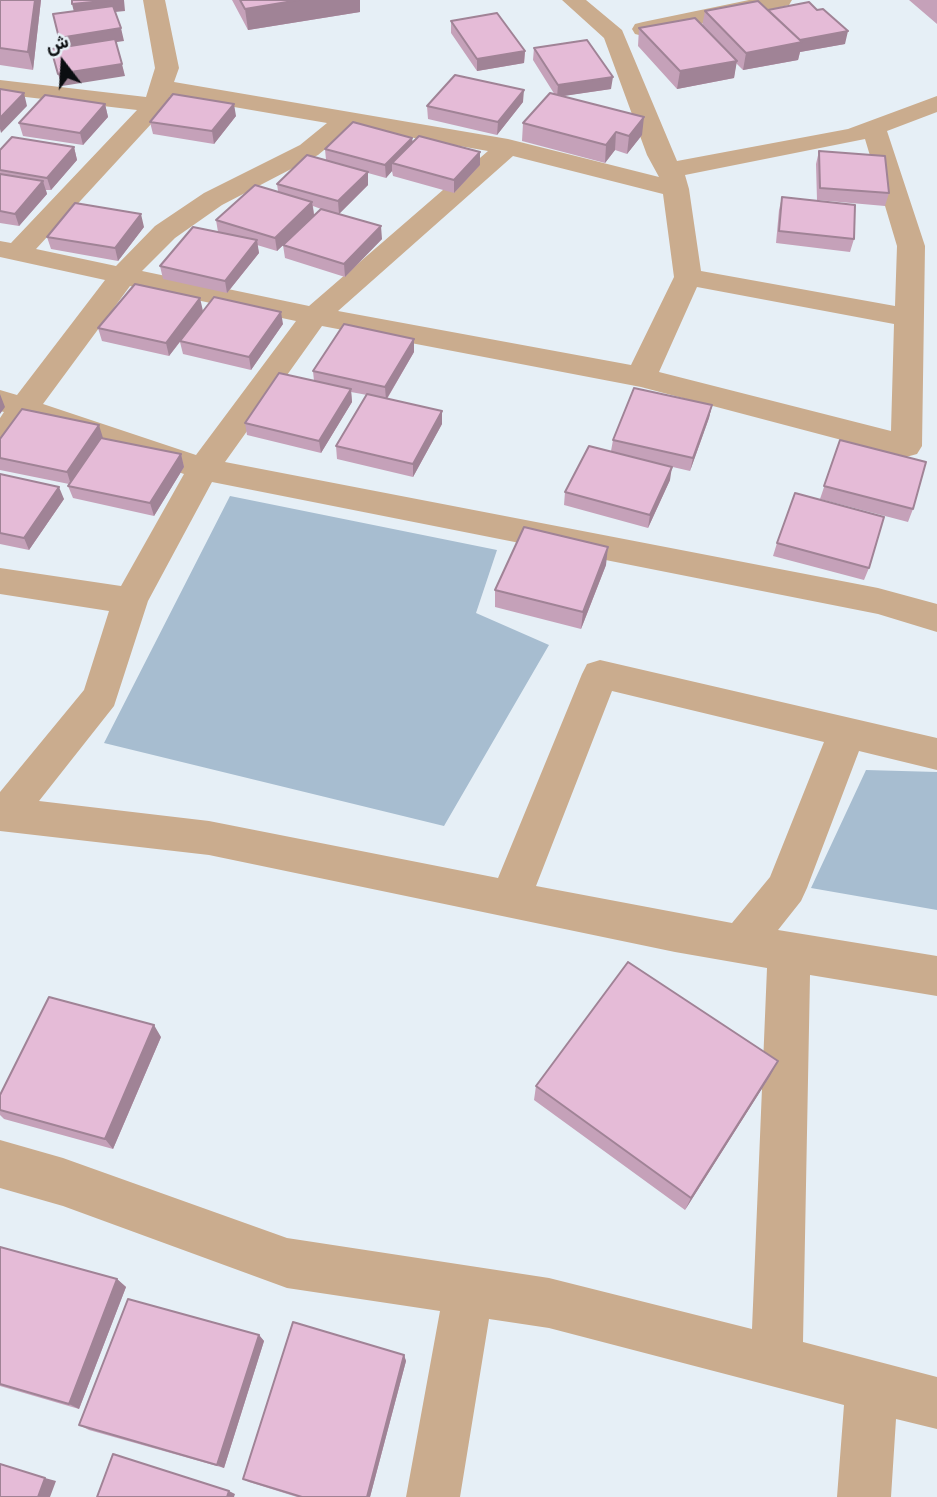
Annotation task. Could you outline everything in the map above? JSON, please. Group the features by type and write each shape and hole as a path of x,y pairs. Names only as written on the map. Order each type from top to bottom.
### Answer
{"street":[{"path":"9,250 158,96 167,68 153,0"},
{"path":"573,0 614,35 660,155 673,179 688,277 641,377"},
{"path":"614,35 781,0"},
{"path":"0,87 158,96 347,120 508,147 673,179 854,135 937,103"},
{"path":"0,440 13,404 123,275 166,232 213,199 309,150 347,120"},
{"path":"9,250 315,316 641,377 906,446 909,318 924,244 874,128"},
{"path":"3,814 101,696 130,601 203,469 315,316 508,147"},
{"path":"688,277 909,318"},
{"path":"13,404 203,469 878,601 937,618"},
{"path":"0,581 130,601"},
{"path":"510,900 600,674 937,754"},
{"path":"741,944 786,888 846,734"},
{"path":"3,814 209,838 741,944 937,976"},
{"path":"777,1361 789,951"},
{"path":"0,1164 63,1182 287,1263 550,1303 937,1403"},
{"path":"433,1497 469,1290"},
{"path":"864,1497 872,1386"}],"shaded area":[{"path":"230,496 497,550 476,613 549,645 444,826 104,743"},
{"path":"866,770 937,772 937,910 811,888"}],"building":[{"path":"0,0 35,0 28,52 0,48"},
{"path":"72,0 113,0 72,4"},
{"path":"240,0 299,0 245,9"},
{"path":"758,1 802,42 746,53 705,11"},
{"path":"809,2 817,10 823,9 848,31 800,40 768,10"},
{"path":"113,6 121,28 59,38 53,14"},
{"path":"497,13 525,51 477,59 451,21"},
{"path":"695,18 737,61 680,71 639,28"},
{"path":"115,39 122,64 58,74 51,49"},
{"path":"587,40 613,77 558,85 534,48"},
{"path":"455,75 524,90 498,122 427,106"},
{"path":"0,89 24,93 0,118"},
{"path":"550,93 644,117 629,136 616,132 606,145 523,123"},
{"path":"173,94 234,104 212,131 150,122"},
{"path":"45,95 105,104 80,133 19,123"},
{"path":"353,122 412,138 385,165 325,149"},
{"path":"419,136 480,152 454,180 392,163"},
{"path":"12,137 74,147 47,178 0,170 0,150"},
{"path":"819,151 885,156 889,193 820,188"},
{"path":"307,155 368,172 338,201 277,184"},
{"path":"0,174 43,181 15,214 0,211"},
{"path":"255,185 312,202 275,238 216,220"},
{"path":"782,197 855,205 854,239 779,231"},
{"path":"75,203 141,214 115,248 47,237"},
{"path":"321,209 381,226 344,264 283,245"},
{"path":"193,227 257,240 225,281 160,266"},
{"path":"135,284 200,298 166,343 98,328"},
{"path":"214,297 281,312 249,357 180,341"},
{"path":"344,324 414,339 385,387 313,371"},
{"path":"279,373 351,389 319,441 245,423"},
{"path":"634,388 712,405 693,458 613,440"},
{"path":"367,394 442,411 413,464 336,446"},
{"path":"22,409 99,425 67,472 0,458 0,439"},
{"path":"101,438 181,454 150,503 68,486"},
{"path":"840,440 926,462 913,509 824,486"},
{"path":"589,446 672,467 650,515 565,492"},
{"path":"0,474 59,487 24,538 0,533"},
{"path":"795,493 884,517 869,568 777,543"},
{"path":"524,527 608,547 583,612 495,590"},
{"path":"628,962 778,1061 691,1198 536,1086"},
{"path":"49,997 154,1025 105,1139 0,1110 0,1095"},
{"path":"0,1247 117,1279 69,1404 0,1384"},
{"path":"128,1299 259,1335 217,1465 79,1425"},
{"path":"293,1322 404,1355 367,1497 302,1497 243,1479"},
{"path":"113,1454 229,1491 227,1497 97,1497"},
{"path":"0,1464 45,1478 38,1497 0,1497"}]}
